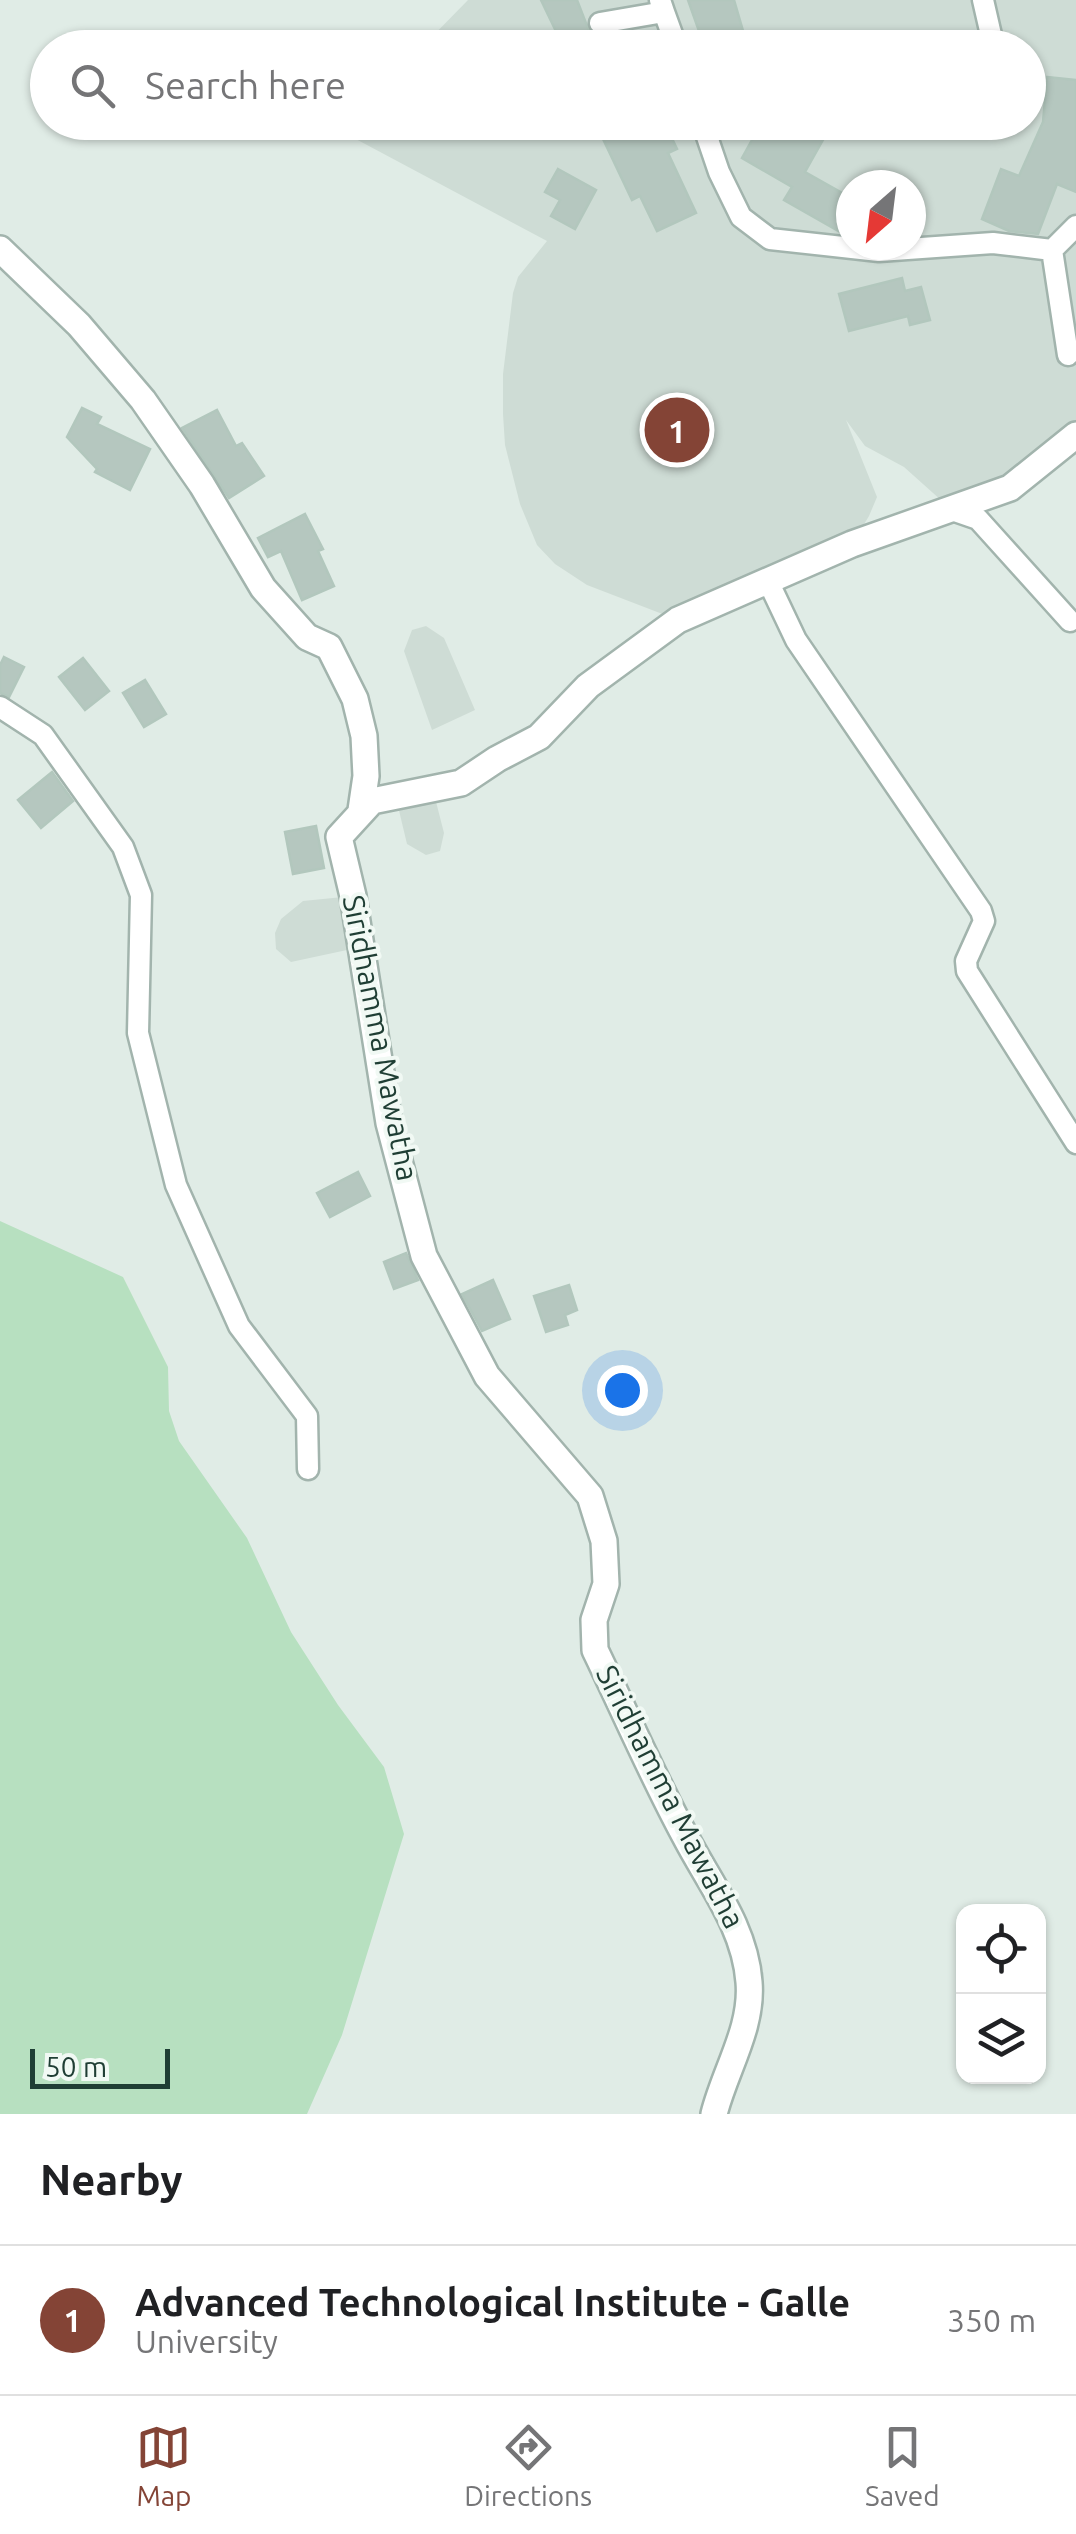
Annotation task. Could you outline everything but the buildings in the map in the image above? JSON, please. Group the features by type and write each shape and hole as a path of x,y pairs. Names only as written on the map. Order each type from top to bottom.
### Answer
{"street":[{"path":"983,0 990,30"},
{"path":"600,23 662,6 671,30"},
{"path":"708,140 742,218 770,240 879,251 993,243 1052,250"},
{"path":"1052,250 1076,226"},
{"name":"Siridhamma Mawatha","path":"0,249 78,324 144,400 202,485 263,588 307,637 329,647 355,700 364,736 366,776 361,810 339,837 353,896 389,1123 424,1256 487,1376 590,1496 604,1542 606,1584 594,1620 595,1650 684,1834 742,1938 749,1984 746,2024 714,2114"},
{"path":"1052,250 1068,355"},
{"path":"361,810 372,801 462,783 539,737 588,686 678,620 852,544 1010,488 1076,435"},
{"path":"952,510 978,519 1070,622"},
{"path":"768,581 796,640 981,911 984,922 966,961 967,972 1076,1143"},
{"path":"0,707 42,735 123,846 141,895 138,1033 176,1184 239,1326 307,1416 308,1469"}],"shaded area":[{"path":"468,0 1076,0 1076,435 952,510 904,467 865,446 846,420 877,497 852,544 678,620 587,585 555,564 537,545 520,504 505,445 503,374 518,277 547,241 358,140 1046,140 1046,30 439,30"},
{"path":"426,626 444,638 475,710 432,730 404,651 412,630"},
{"path":"433,790 444,833 440,851 426,855 407,844 396,798"},
{"path":"353,896 361,947 291,962 276,949 275,933 281,919 303,901"}],"green space":[{"path":"0,1221 123,1277 168,1367 169,1411 179,1441 247,1538 291,1632 384,1767 404,1834 342,2035 307,2114 0,2114"}],"place":[{"name":"Advanced Technological Institute - Galle","path":"677,430"}]}
